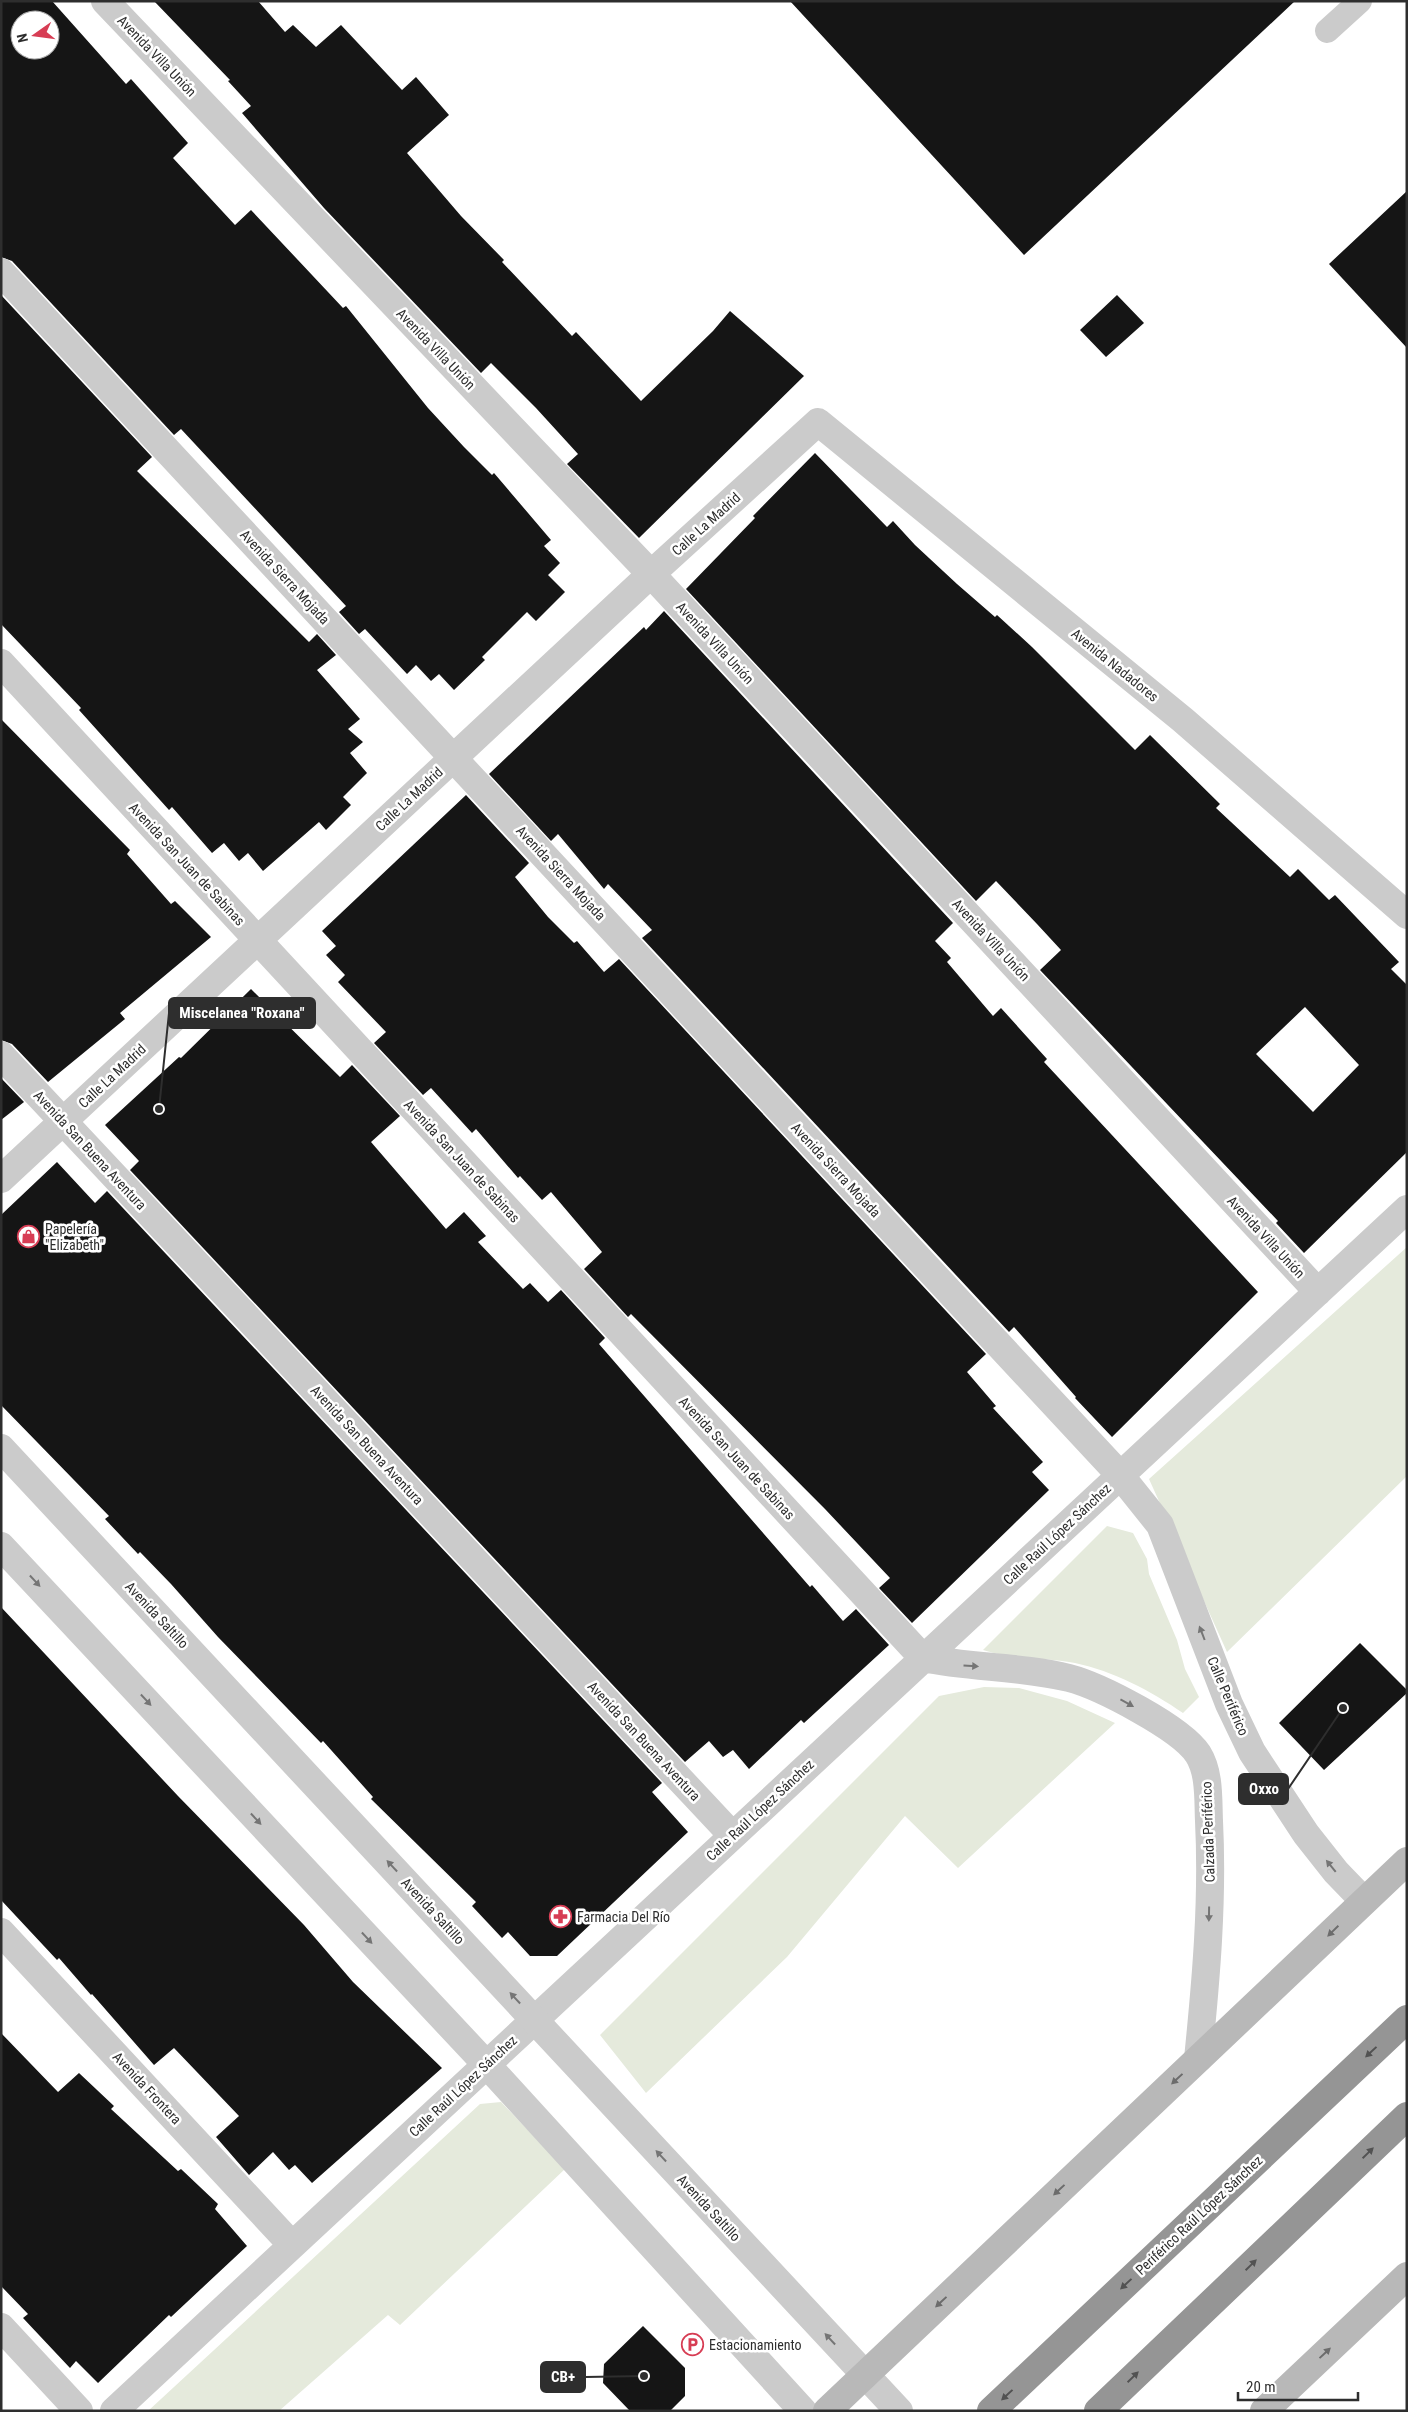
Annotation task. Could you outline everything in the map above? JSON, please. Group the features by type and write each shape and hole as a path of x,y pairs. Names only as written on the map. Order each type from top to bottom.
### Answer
{"highway":[{"name":"Periférico Raúl López Sánchez","path":"991,2411 1407,2019"},
{"path":"1098,2411 1407,2116"}],"main road":[{"path":"827,2411 1407,1861"},
{"path":"1264,2411 1407,2276"}],"street":[{"name":"Avenida Villa Unión","path":"105,1 651,574 1318,1292"},
{"name":"Avenida Sierra Mojada","path":"1,272 1120,1475"},
{"name":"Calle La Madrid","path":"1,1180 651,574 818,422"},
{"name":"Avenida Nadadores","path":"818,422 1182,720 1407,915"},
{"name":"Avenida San Juan de Sabinas","path":"1,663 923,1658"},
{"name":"Avenida San Buena Aventura","path":"1,1055 732,1836"},
{"name":"Calle Raúl López Sánchez","path":"114,2411 1407,1209"},
{"name":"Avenida Saltillo","path":"1,1448 535,2019 864,2375"},
{"name":"Calle Periférico","path":"1120,1475 1160,1525 1229,1704 1252,1752 1306,1834 1336,1872 1364,1901"},
{"path":"1,1546 486,2064 803,2411"},
{"name":"Calzada Periférico","path":"923,1658 958,1666 1033,1670 1072,1679 1111,1694 1154,1718 1198,1754 1208,1780 1211,1853 1209,1957 1198,2059"},
{"name":"Avenida Frontera","path":"1,1932 292,2245"},
{"path":"1,2327 79,2411"},
{"path":"864,2375 899,2411"}],"lane":[{"path":"1327,30 1360,1"}],"shaded area":[{"path":"1407,1247 1407,1476 1227,1652 1149,1479"},
{"path":"1107,1526 1133,1533 1147,1559 1149,1574 1177,1640 1185,1669 1199,1697 1183,1713 1158,1697 1103,1671 1075,1663 1006,1655 983,1650"},
{"path":"984,1687 1019,1688 1067,1701 1115,1723 958,1868 905,1816 787,1957 646,2093 600,2035 939,1696"},
{"path":"501,2102 565,2169 400,2325 388,2315 279,2411 148,2411 480,2104"}],"building":[{"path":"1,1 52,1 126,84 131,79 188,143 173,158 235,225 251,210 343,308 346,306 428,408 492,475 494,473 551,540 544,546 560,563 548,575 565,592 536,621 527,612 482,657 485,660 454,690 439,674 431,681 416,665 407,674 365,629 359,634 339,612 346,606 181,429 174,435 12,261 1,257"},
{"path":"154,1 258,1 285,32 293,25 316,47 341,25 402,90 416,77 449,115 407,153 461,216 504,260 502,262 572,336 576,332 641,401 713,331 730,311 804,376 639,538 567,464 578,454 536,408 491,363 481,373 324,208 242,113 251,106 228,81 230,80"},
{"path":"790,1 1295,1 1024,255"},
{"path":"1407,191 1407,348 1329,264"},
{"path":"1,295 152,457 137,471 309,642 317,634 336,655 317,670 360,719 348,729 363,742 350,753 367,773 343,797 351,805 326,830 319,822 263,871 248,853 239,861 224,843 212,853 172,807 169,810 79,710 81,708 1,624"},
{"path":"1117,295 1144,323 1106,357 1080,330"},
{"path":"815,453 887,527 893,521 915,545 957,584 995,617 997,615 1032,647 1135,750 1150,735 1220,804 1216,808 1290,877 1298,869 1329,900 1335,895 1399,962 1391,969 1407,985 1407,1152 1304,1253 1276,1223 1278,1221 1040,970 1061,950 1037,924 996,881 976,901 686,589 755,518 753,516","holes":["1305,1007 1359,1065 1313,1112 1256,1054"]},
{"path":"664,611 953,923 935,941 951,958 947,962 993,1016 1001,1008 1047,1059 1044,1062 1258,1292 1112,1437 1075,1398 1014,1327 1009,1332 642,938 652,930 608,884 604,889 558,834 551,841 489,774 644,627 646,630"},
{"path":"1,719 130,850 127,854 171,904 175,901 211,937 120,1013 125,1019 48,1082 12,1044 1,1040"},
{"path":"466,795 529,863 515,877 548,917 574,943 577,941 604,972 619,959 986,1354 967,1372 996,1406 993,1408 1043,1462 1032,1472 1049,1490 912,1623 879,1588 890,1578 825,1509 631,1314 628,1317 584,1269 602,1252 551,1192 542,1200 520,1176 518,1178 476,1129 472,1133 431,1088 423,1095 374,1043 386,1032 338,982 345,975 326,955 336,946 322,931"},
{"path":"251,989 340,1077 352,1065 400,1116 371,1142 446,1229 464,1212 486,1236 478,1242 523,1289 530,1283 548,1302 561,1290 605,1338 599,1344 810,1587 812,1585 843,1621 856,1609 889,1645 804,1723 801,1720 749,1769 733,1750 723,1757 709,1741 685,1762 130,1170 139,1161 105,1125 179,1057 181,1058"},
{"path":"1,1078 24,1102 1,1120"},
{"path":"57,1162 95,1203 107,1191 662,1783 652,1792 688,1832 557,1956 530,1956 508,1932 502,1938 472,1906 476,1902 371,1799 373,1797 323,1741 321,1743 218,1637 140,1552 138,1554 105,1519 109,1516 1,1405 1,1215"},
{"path":"1,1607 178,1796 304,1925 353,1982 442,2068 312,2183 295,2165 289,2170 273,2152 249,2175 216,2137 239,2116 174,2048 154,2065 59,1958 57,1960 1,1900"},
{"path":"1360,1643 1407,1690 1407,1693 1324,1770 1279,1723"},
{"path":"1,2033 58,2092 79,2073 114,2106 111,2109 178,2171 181,2169 218,2204 215,2209 247,2246 171,2317 169,2315 98,2383 76,2361 70,2368 23,2318 28,2314 1,2286"},
{"path":"643,2326 685,2368 685,2396 670,2411 630,2411 603,2383 604,2364"}],"place":[{"name":"Miscelanea \"Roxana\"","path":"159,1109"},
{"name":"Papelería \"Elizabeth\"","path":"29,1237"},
{"name":"Oxxo","path":"1343,1708"},
{"name":"Farmacia Del Río","path":"561,1917"},
{"name":"Estacionamiento","path":"693,2345"},
{"name":"CB+","path":"644,2376"}]}
